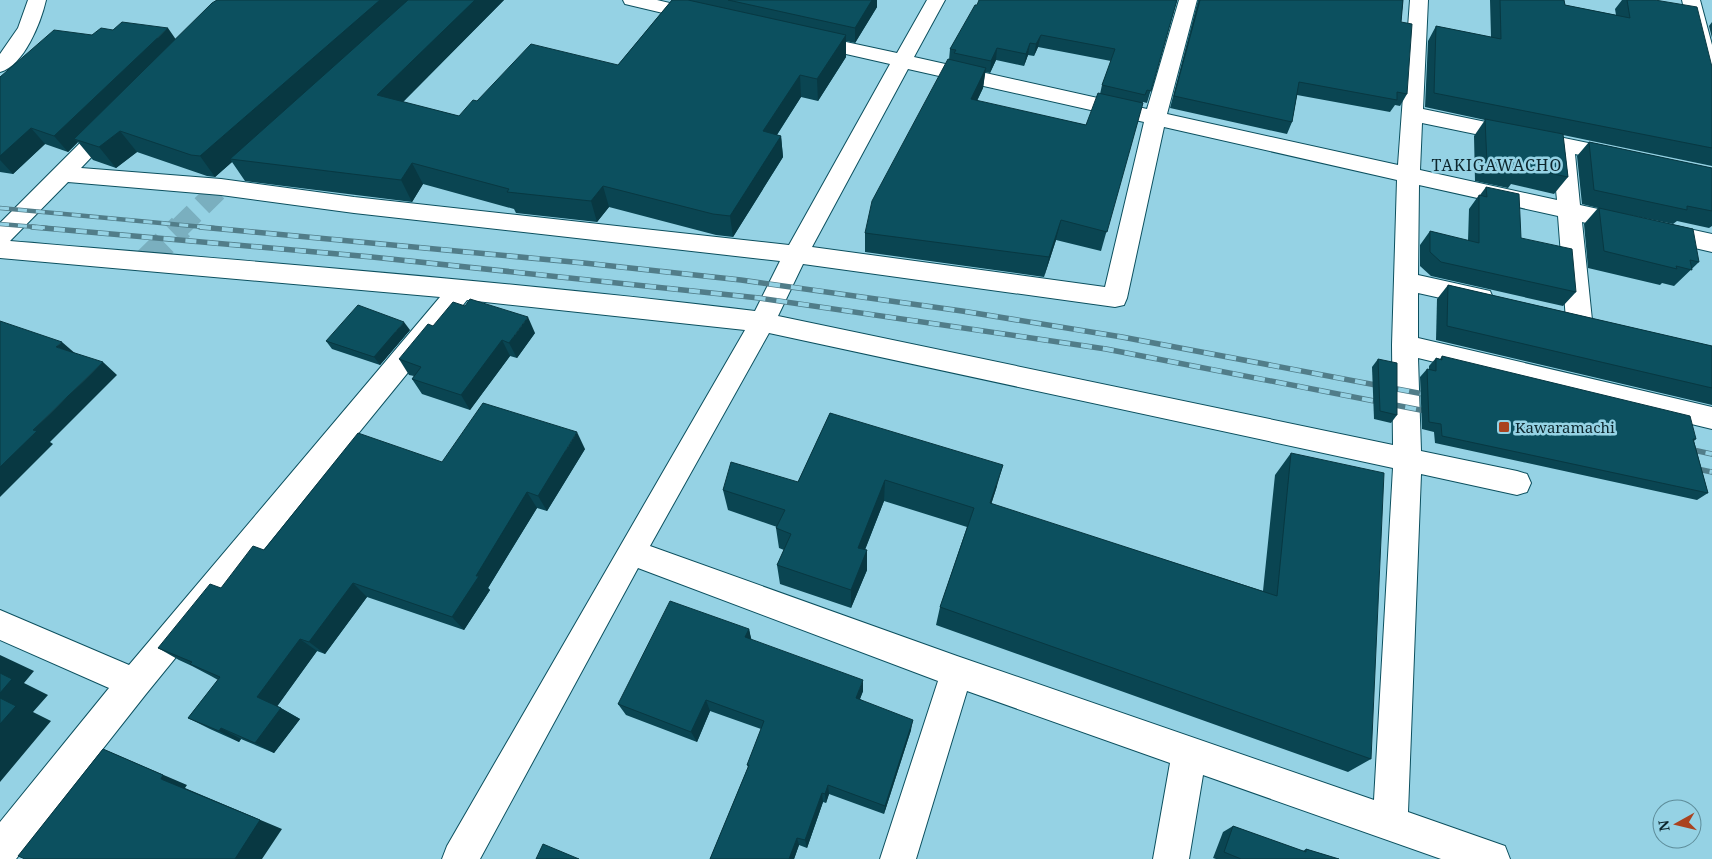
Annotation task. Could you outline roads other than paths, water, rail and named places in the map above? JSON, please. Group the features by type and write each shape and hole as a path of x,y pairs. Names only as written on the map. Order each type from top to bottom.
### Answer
{"street":[{"path":"0,66 14,53 24,38 31,23 37,0"},
{"path":"632,0 665,3 719,20"},
{"path":"460,859 762,322 796,254 936,0"},
{"path":"61,174 221,187 354,205 796,254 1115,298 1155,119 1188,0"},
{"path":"1390,824 1407,461 1405,345 1408,176 1418,0"},
{"path":"1691,0 1712,86"},
{"path":"787,35 1712,243"},
{"path":"0,236 124,111"},
{"path":"1412,114 1638,160"},
{"path":"1564,145 1579,320"},
{"path":"221,187 243,167"},
{"path":"0,249 314,276 673,311 762,322 1517,483"},
{"path":"1406,282 1502,303"},
{"path":"0,850 134,683 460,291"},
{"path":"1405,345 1712,418"},
{"path":"631,552 957,672 1492,859"},
{"path":"0,625 134,683"},
{"path":"898,859 957,672"},
{"path":"1171,859 1189,753"}],"tunnel":[{"path":"179,228 221,187"},
{"path":"146,261 181,227"}],"railway":[{"path":"0,208 214,228"},
{"path":"0,224 47,228"},
{"path":"32,227 372,257 759,298 1106,349 1436,413"},
{"path":"200,227 584,263 741,280 962,311 1122,337 1434,396"},
{"path":"1684,448 1712,454"},
{"path":"1688,467 1712,472"}],"place":[{"name":"Kawaramachi","path":"1504,427"}],"district":[{"name":"TAKIGAWACHO","path":"1497,165"}]}
